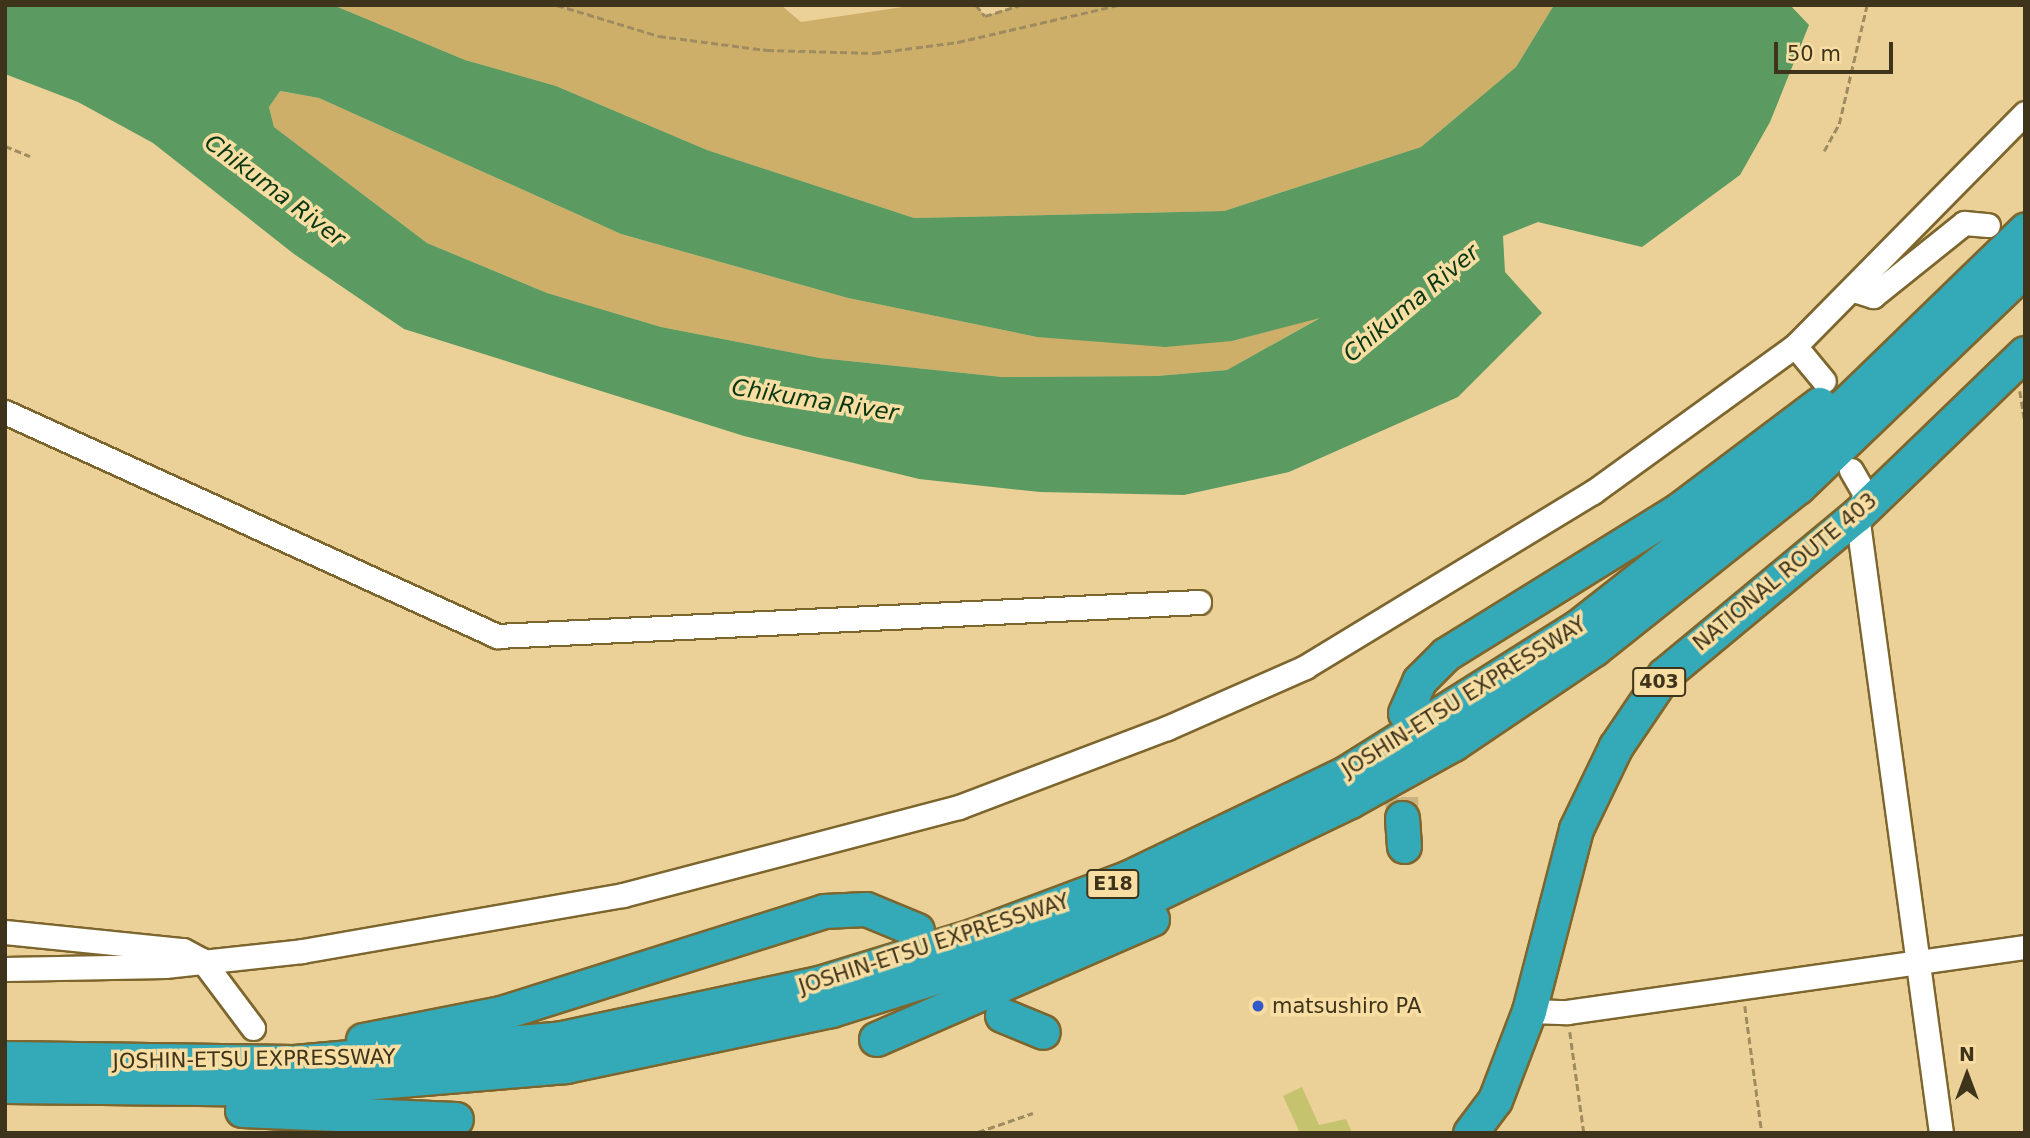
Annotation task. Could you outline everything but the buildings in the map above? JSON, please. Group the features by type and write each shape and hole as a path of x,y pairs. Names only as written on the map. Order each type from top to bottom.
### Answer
{"highway":[{"path":"1405,713 1419,681 1446,654 1731,472 1878,355 2025,220"},
{"name":"JOSHIN-ETSU EXPRESSWAY","path":"15,1059 294,1062 562,1038 819,983 975,935 1127,878 1347,772 1597,612 1776,471 2025,230"},
{"name":"JOSHIN-ETSU EXPRESSWAY","path":"5,1086 203,1091 388,1084 566,1066 746,1031 909,987 1124,909 1279,838 1453,744 1594,649 1733,543 2025,269"},
{"name":"NATIONAL ROUTE 403","path":"1470,1133 1495,1100 1528,1011 1576,830 1616,746 1664,675 1857,515 2025,353"},
{"path":"876,1039 1175,908 1343,816 1453,744"},
{"path":"15,1059 286,1048 435,1028 562,996 824,911 866,909 917,930"},
{"path":"1002,1015 1043,1032"},
{"path":"5,1094 456,1119"}],"street":[{"path":"5,969 202,960 415,934 724,872 960,807 1167,728 1305,667 1465,575 1593,492 1795,346 1854,290 2025,113"},
{"path":"1854,290 1873,296 1964,223 1988,225"},
{"path":"1795,346 1824,382"},
{"path":"5,412 497,635 1199,602"},
{"path":"1851,470 1865,494 1857,515 1920,960 1941,1133"},
{"path":"5,932 183,950 202,960 253,1028"},
{"path":"1528,1011 1567,1012 2025,947"}],"path":[{"path":"557,5 659,36 767,50 874,53 958,42 1118,5"},
{"path":"976,5 985,16 1020,5"},
{"path":"1824,151 1839,124 1867,5"},
{"path":"5,146 30,156"},
{"path":"2025,583 2025,604"},
{"path":"1743,988 1762,1133"},
{"path":"1567,1012 1584,1133"},
{"path":"978,1132 1033,1113"}],"shaded area":[{"path":"333,5 781,5 801,22 916,5 976,5 985,16 1020,5 1554,5 1516,67 1421,147 1224,211 914,218 707,150 556,86 465,60"},
{"path":"279,91 319,98 621,234 848,298 1037,337 1232,341 1323,316 1227,370 1157,376 1002,377 820,358 661,327 547,293 427,243 274,127 269,107"}],"water":[{"name":"Chikuma River","path":"5,5 333,5 465,60 556,86 707,150 914,218 1224,211 1421,147 1516,67 1554,5 1790,5 1809,25 1770,122 1740,175 1642,247 1538,222 1503,236 1505,272 1542,313 1458,397 1289,472 1184,495 1040,492 919,479 744,436 404,329 294,254 153,143 78,102 5,74","holes":["280,91 319,98 621,234 848,298 1037,337 1165,347 1232,341 1320,318 1227,370 1157,376 1002,377 820,358 661,327 547,293 427,243 274,127 269,107"]}],"tunnel":[{"path":"1401,747 1402,818"}],"place":[{"name":"matsushiro PA","path":"1258,1006"}]}
